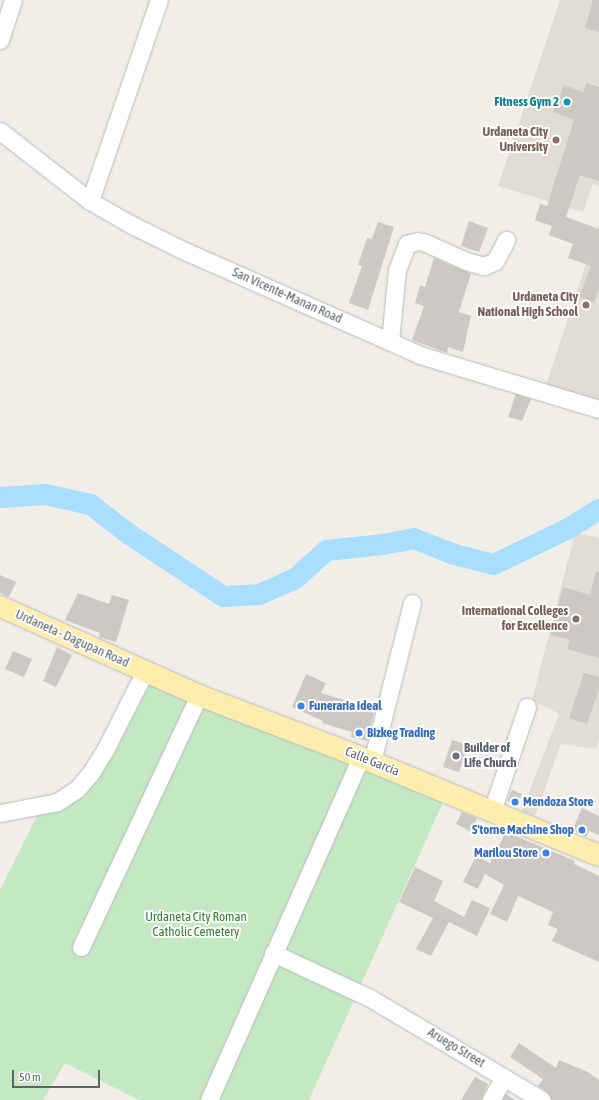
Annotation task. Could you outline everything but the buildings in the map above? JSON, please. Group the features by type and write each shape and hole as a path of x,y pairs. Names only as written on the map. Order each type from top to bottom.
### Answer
{"main road":[{"name":"Urdaneta - Dagupan Road","path":"0,606 145,671"},
{"name":"Calle Garcia","path":"145,671 199,695 367,759 599,855"}],"street":[{"path":"0,40 13,0"},
{"path":"90,201 158,0"},
{"name":"San Vicente-Manan Road","path":"0,131 90,201 130,224 187,252 390,341 456,367 599,409"},
{"path":"390,341 397,270 407,244 418,241 426,243 460,259 484,266 495,261 506,240"},
{"path":"209,1100 273,953 367,759 412,603"},
{"path":"0,813 57,802 77,789 90,774 106,748 145,671"},
{"path":"80,947 199,695"},
{"path":"492,811 527,707"},
{"name":"Aruego Street","path":"273,953 370,998 542,1100"},
{"path":"491,1100 504,1077"}],"shaded area":[{"name":"Urdaneta City University","path":"560,0 599,0 599,186 593,184 583,212 498,186"},
{"name":"Urdaneta City National High School","path":"599,225 599,403 546,385"},
{"name":"International Colleges for Excellence","path":"575,533 599,538 599,738 596,749 561,744 535,816 522,811 559,714 532,700"}],"green space":[{"name":"Urdaneta City Roman Catholic Cemetery","path":"147,683 444,800 309,1100 139,1100 65,1063 43,1100 0,1100 0,890 38,814 59,812 69,806 95,782 136,695"}],"waterway":[{"path":"0,497 45,494 90,504 129,534 223,596 259,594 295,578 326,550 383,544 413,538 454,554 493,564 568,528 599,509"}],"place":[{"name":"Fitness Gym 2","path":"567,102"},
{"name":"Urdaneta City University","path":"556,140"},
{"name":"Urdaneta City National High School","path":"586,305"},
{"name":"International Colleges for Excellence","path":"576,619"},
{"name":"Funeraria Ideal","path":"301,706"},
{"name":"Bizkeg Trading","path":"359,733"},
{"name":"Builder of Life Church","path":"456,756"},
{"name":"Mendoza Store","path":"515,802"},
{"name":"S'torne Machine Shop","path":"582,830"},
{"name":"Marilou Store","path":"546,853"}]}
